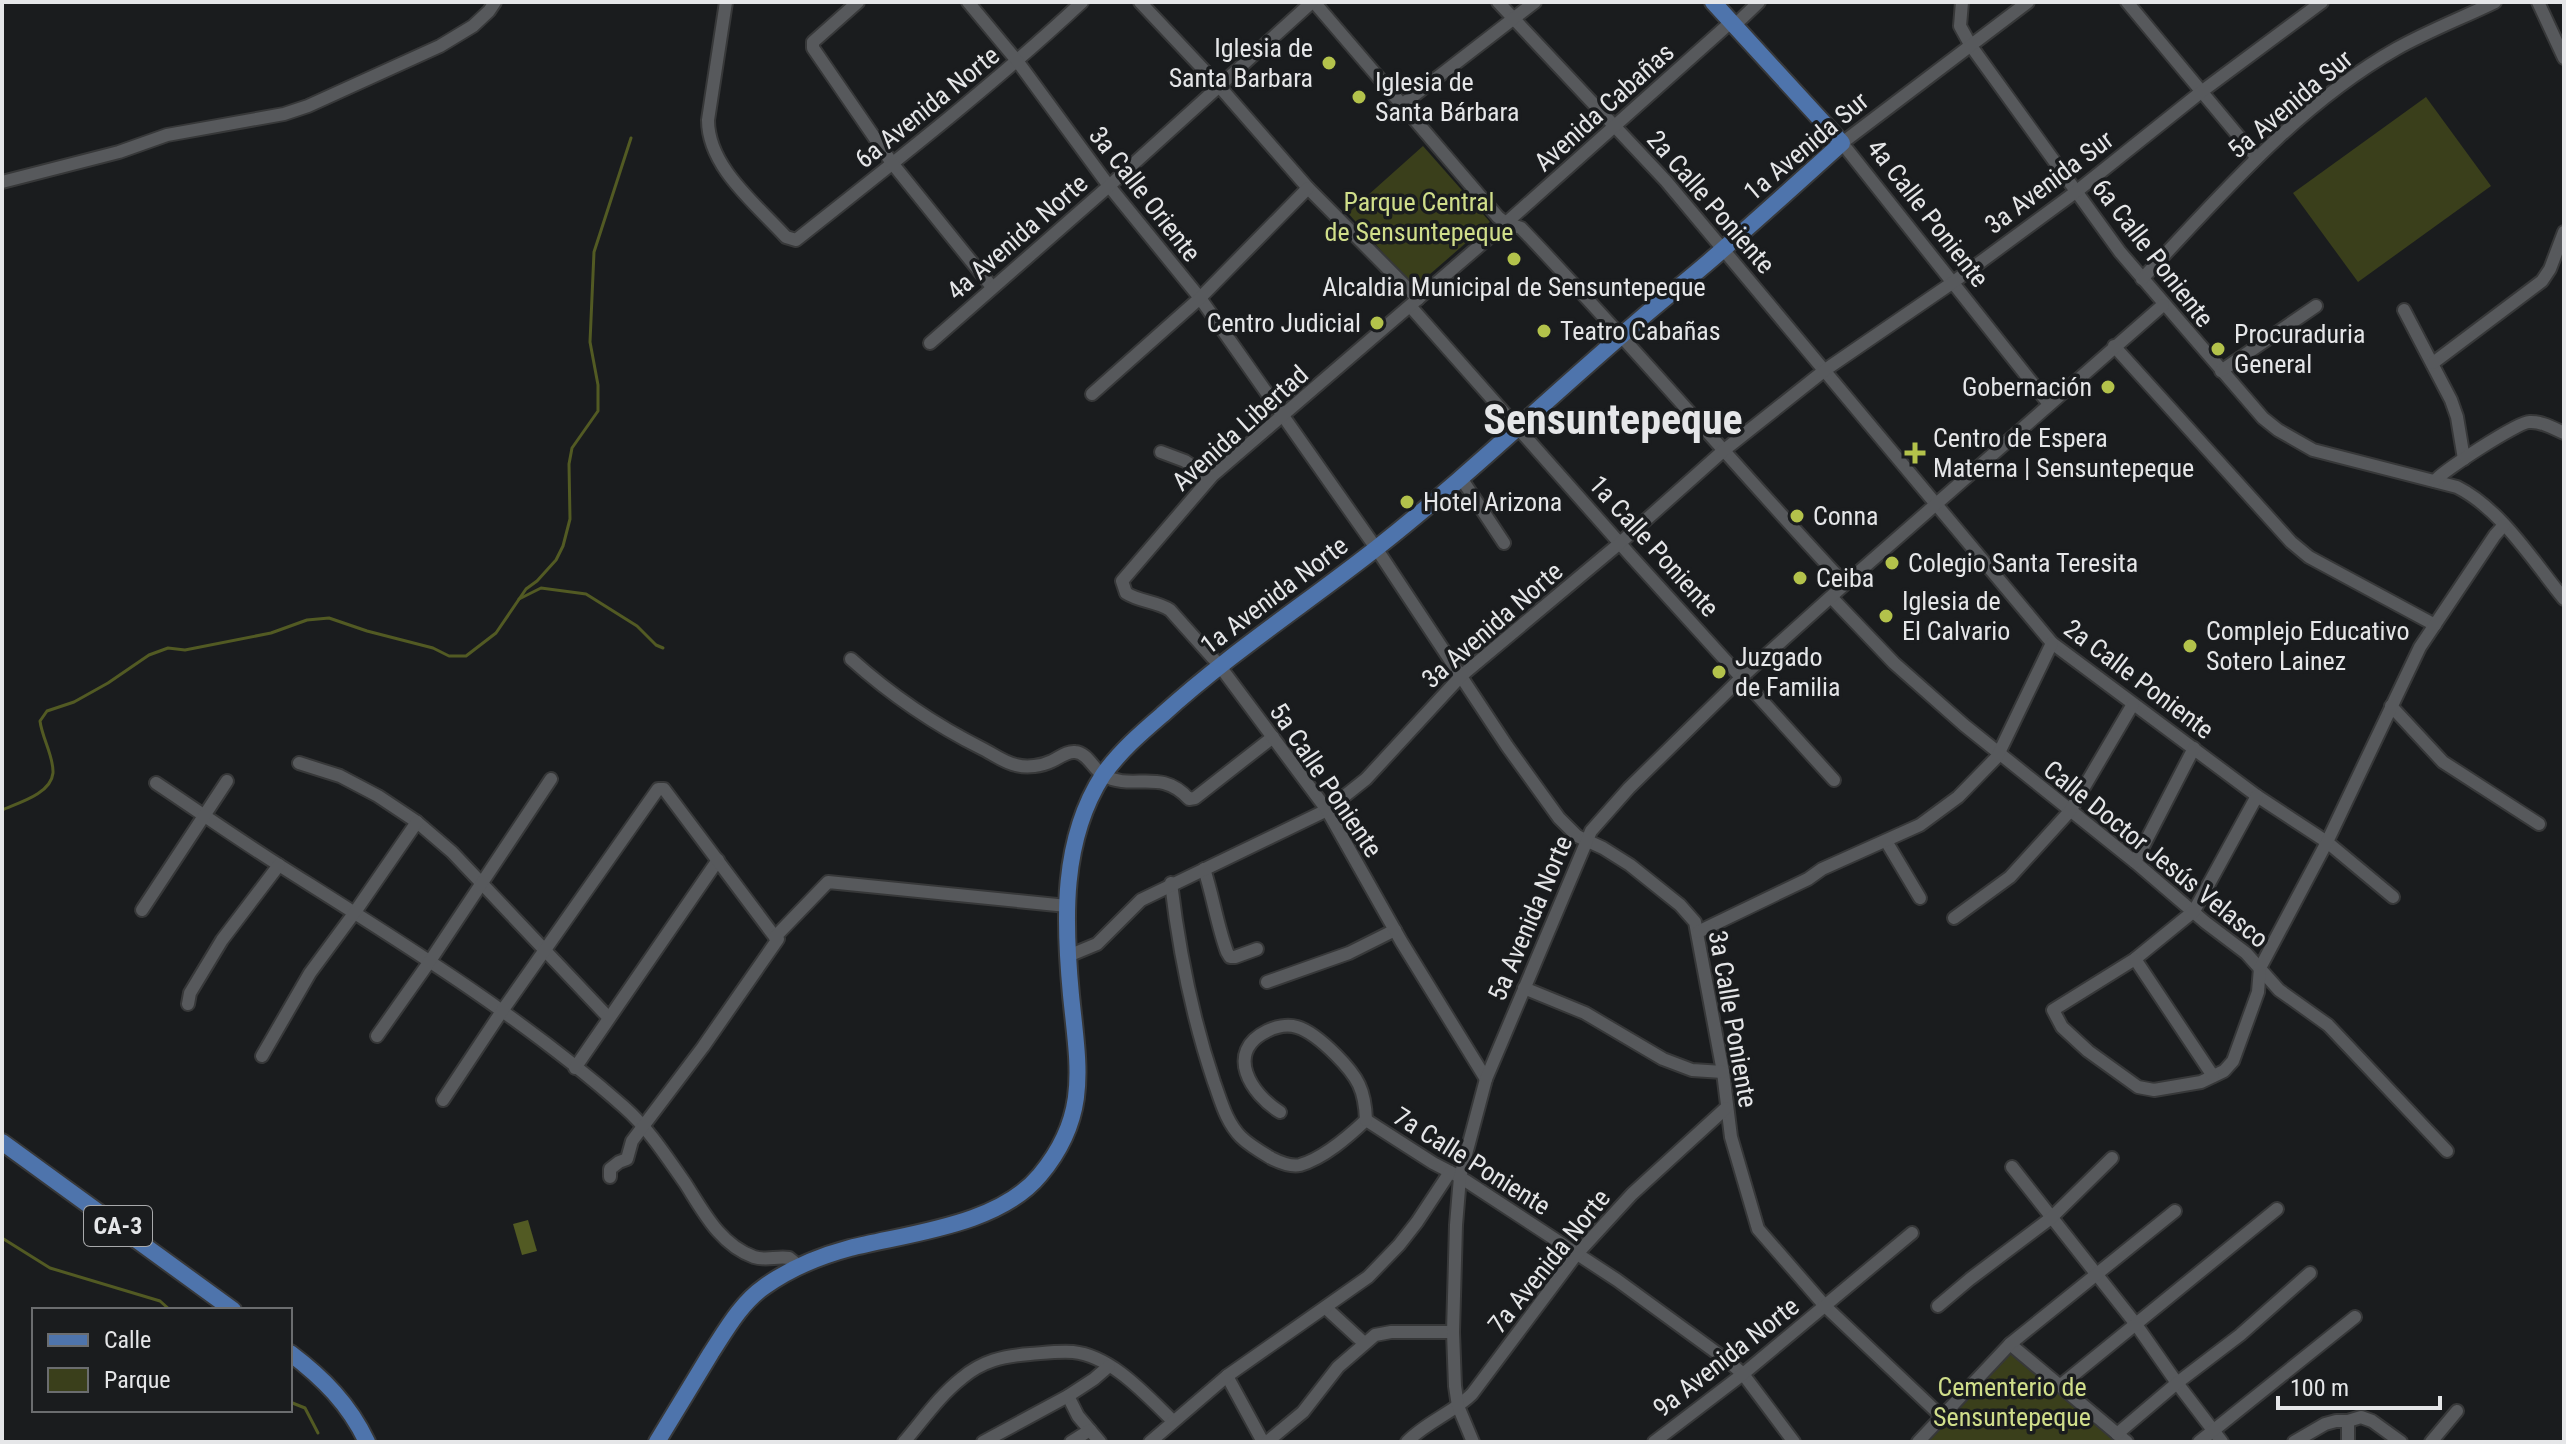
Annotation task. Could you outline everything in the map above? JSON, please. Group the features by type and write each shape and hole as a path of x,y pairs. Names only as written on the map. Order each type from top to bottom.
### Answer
{"main road":[{"name":"4a Calle Poniente","path":"1713,2 1842,143"},
{"name":"1a Avenida Sur","path":"1621,335 1722,251 1842,143"},
{"name":"1a Avenida Norte","path":"657,1442 716,1345 745,1304 763,1287 800,1267 845,1249 979,1215 1016,1197 1041,1174 1067,1132 1078,1095 1079,1067 1068,956 1067,906 1071,862 1080,819 1103,775 1124,750 1219,665 1376,548 1519,428 1621,335"},
{"name":"CA-3","path":"2,1142 230,1308"},
{"path":"292,1355 335,1392 367,1442"}],"street":[{"path":"2,182 119,152 167,135 284,114 308,106 440,46 473,26 495,2"},
{"name":"6a Avenida Norte","path":"726,2 708,137 722,167 786,237 796,240 1018,62 1082,2"},
{"path":"858,2 813,42 813,48 892,163 992,287"},
{"name":"3a Calle Oriente","path":"968,2 1018,62 1109,186 1200,298 1284,416"},
{"name":"1a Calle Poniente","path":"1140,2 1414,303 1620,543 1834,780"},
{"path":"1313,2 1466,180 1506,223 1521,228 1845,584 2163,305"},
{"name":"4a Avenida Norte","path":"930,343 1313,2"},
{"name":"2a Calle Poniente","path":"1498,2 1666,181 2052,643 2257,796 2327,842 2393,897"},
{"path":"1403,104 1535,2"},
{"name":"Avenida Cabañas","path":"1506,223 1759,2"},
{"name":"6a Calle Poniente","path":"1962,2 1960,26 1971,46 2120,252 2263,418 2313,450 2435,481 2471,494 2504,525 2564,599"},
{"name":"1a Avenida Sur","path":"1842,143 2028,2"},
{"path":"2127,2 2256,157"},
{"name":"3a Avenida Sur","path":"1723,451 1825,370 1952,283 2077,191 2201,92 2322,2"},
{"name":"5a Avenida Sur","path":"2142,279 2256,157 2309,111 2393,51 2495,2"},
{"path":"2538,2 2564,58"},
{"name":"4a Calle Poniente","path":"1842,143 2049,404"},
{"path":"1092,394 1200,298 1308,188"},
{"name":"Avenida Libertad","path":"1122,581 1210,478 1506,223"},
{"path":"2433,363 2542,281 2564,232"},
{"path":"2221,371 2316,306"},
{"path":"2404,310 2433,363 2457,417 2464,459"},
{"path":"2114,346 2291,542 2309,557 2435,625"},
{"name":"3a Calle Poniente","path":"1284,416 1559,818 1577,836 1612,854 1656,886 1695,922 1723,1072 1731,1137 1758,1229 1825,1306 1941,1416"},
{"path":"2435,481 2449,467 2519,424 2537,422 2564,433"},
{"name":"3a Avenida Norte","path":"1171,883 1327,810 1366,779 1461,676 1620,543 1723,451"},
{"path":"1161,452 1185,461 1210,478"},
{"path":"1461,478 1504,543"},
{"path":"2257,796 2194,911 2135,959 2053,1010 2062,1027 2088,1051 2138,1087 2154,1090 2201,1082 2224,1071 2233,1061 2258,992 2260,968 2327,842 2420,647 2504,525"},
{"name":"5a Calle Poniente","path":"1122,581 1126,593 1170,610 1219,665 1327,810 1395,930 1486,1079"},
{"name":"5a Avenida Norte","path":"1150,1442 1227,1376 1368,1277 1417,1222 1455,1174 1486,1079 1591,831 1629,788 1743,676 1845,584"},
{"name":"Calle Doctor Jesús Velasco","path":"1831,597 1894,663 1999,754 2246,953 2279,990 2328,1025 2447,1151"},
{"path":"1698,932 1808,879 1822,869 1920,825 1958,797 1999,754 2052,643"},
{"path":"851,659 917,710 956,735 1016,765 1050,763 1075,752 1085,756 1103,775 1126,781 1169,783 1189,799 1195,798 1273,737"},
{"path":"1954,918 2010,877 2070,811 2133,704"},
{"path":"2391,706 2443,762 2539,824"},
{"path":"2135,862 2194,748"},
{"path":"299,763 340,776 417,822 452,852 608,1017"},
{"path":"377,1036 551,779"},
{"path":"142,910 227,781"},
{"path":"156,783 502,1011 623,1106 643,1126 709,1221 729,1243 751,1256 760,1259 789,1258 800,1267"},
{"path":"443,1100 658,789 664,789 778,939 632,1141 627,1159 610,1169 610,1177"},
{"path":"262,1056 310,973 417,822"},
{"path":"1886,841 1920,898"},
{"path":"575,1068 718,860"},
{"path":"188,1004 190,993 222,940 279,865"},
{"path":"1204,869 1215,920 1230,957 1257,949"},
{"path":"775,937 828,882 1067,906"},
{"path":"1068,956 1097,944 1141,900 1171,883"},
{"name":"7a Calle Poniente","path":"1171,883 1179,950 1205,1055 1228,1118 1241,1137 1261,1153 1297,1166 1317,1158 1350,1136 1366,1120 1617,1280 1743,1374 1794,1442"},
{"path":"1267,982 1349,953 1395,930"},
{"path":"2135,959 2213,1076"},
{"path":"1524,988 1585,1013 1663,1059 1692,1070 1723,1072"},
{"path":"1280,1112 1264,1102 1254,1089 1247,1077 1245,1060 1249,1044 1273,1028 1285,1026 1296,1027 1310,1034 1355,1076 1363,1090 1366,1120"},
{"name":"7a Avenida Norte","path":"1407,1442 1472,1394 1576,1255 1632,1194 1726,1108"},
{"path":"1938,1306 2051,1218 2112,1158"},
{"path":"2012,1167 2135,1323 2222,1442"},
{"path":"1455,1174 1455,1386 1458,1406 1473,1442"},
{"path":"2061,1385 2277,1209"},
{"path":"1918,1442 2010,1344 2175,1211"},
{"name":"9a Avenida Norte","path":"1654,1442 1743,1374 1912,1233"},
{"path":"2010,1344 2122,1438 2177,1383 2240,1335 2310,1273"},
{"path":"1326,1308 1364,1343"},
{"path":"2199,1442 2355,1317"},
{"path":"1227,1376 1265,1442 1303,1412 1338,1367 1380,1333 1453,1332"},
{"path":"904,1442 954,1385 971,1371 993,1359 1007,1356 1083,1354 1109,1366 1173,1421"},
{"path":"983,1442 1068,1396 1109,1366"},
{"path":"1068,1396 1078,1416 1100,1442"},
{"path":"2431,1442 2457,1411"},
{"path":"2294,1442 2315,1428 2356,1417 2366,1417 2401,1442"},
{"path":"2348,1421 2348,1442"},
{"path":"1071,1442 1090,1430"}],"green space":[{"path":"2426,97 2491,186 2358,282 2293,193"},
{"name":"Parque Central de Sensuntepeque","path":"1423,146 1490,222 1414,288 1348,213"},
{"name":"Cementerio de Sensuntepeque","path":"2009,1347 2127,1442 1918,1442"}],"shaded area":[{"path":"528,1220 537,1251 522,1255 513,1224"}],"waterway":[{"path":"2,810 33,797 51,780 52,761 40,721 47,711 74,702 149,655 168,648 185,650 271,633 307,620 329,618 433,648 449,656 466,656 496,633 526,589 556,560 563,546 570,519 569,464 572,448 598,411 598,385 590,342 594,252 631,138"},
{"path":"519,599 541,588 586,594 637,626 663,648"},
{"path":"2,1238 50,1268 160,1301 168,1308"},
{"path":"292,1403 305,1408 318,1433"}],"place":[{"name":"Iglesia de Santa Barbara","path":"1329,63"},
{"name":"Iglesia de Santa Bárbara","path":"1359,97"},
{"name":"Alcaldia Municipal de Sensuntepeque","path":"1514,259"},
{"name":"Centro Judicial","path":"1377,323"},
{"name":"Teatro Cabañas","path":"1544,331"},
{"name":"Procuraduria General","path":"2218,349"},
{"name":"Gobernación","path":"2108,387"},
{"name":"Centro de Espera Materna | Sensuntepeque","path":"1915,453"},
{"name":"Hotel Arizona","path":"1407,502"},
{"name":"Conna","path":"1797,516"},
{"name":"Colegio Santa Teresita","path":"1892,563"},
{"name":"Ceiba","path":"1800,578"},
{"name":"Iglesia de El Calvario","path":"1886,616"},
{"name":"Complejo Educativo Sotero Lainez","path":"2190,646"},
{"name":"Juzgado de Familia","path":"1719,672"}],"district":[{"name":"Sensuntepeque","path":"1613,419"}]}
